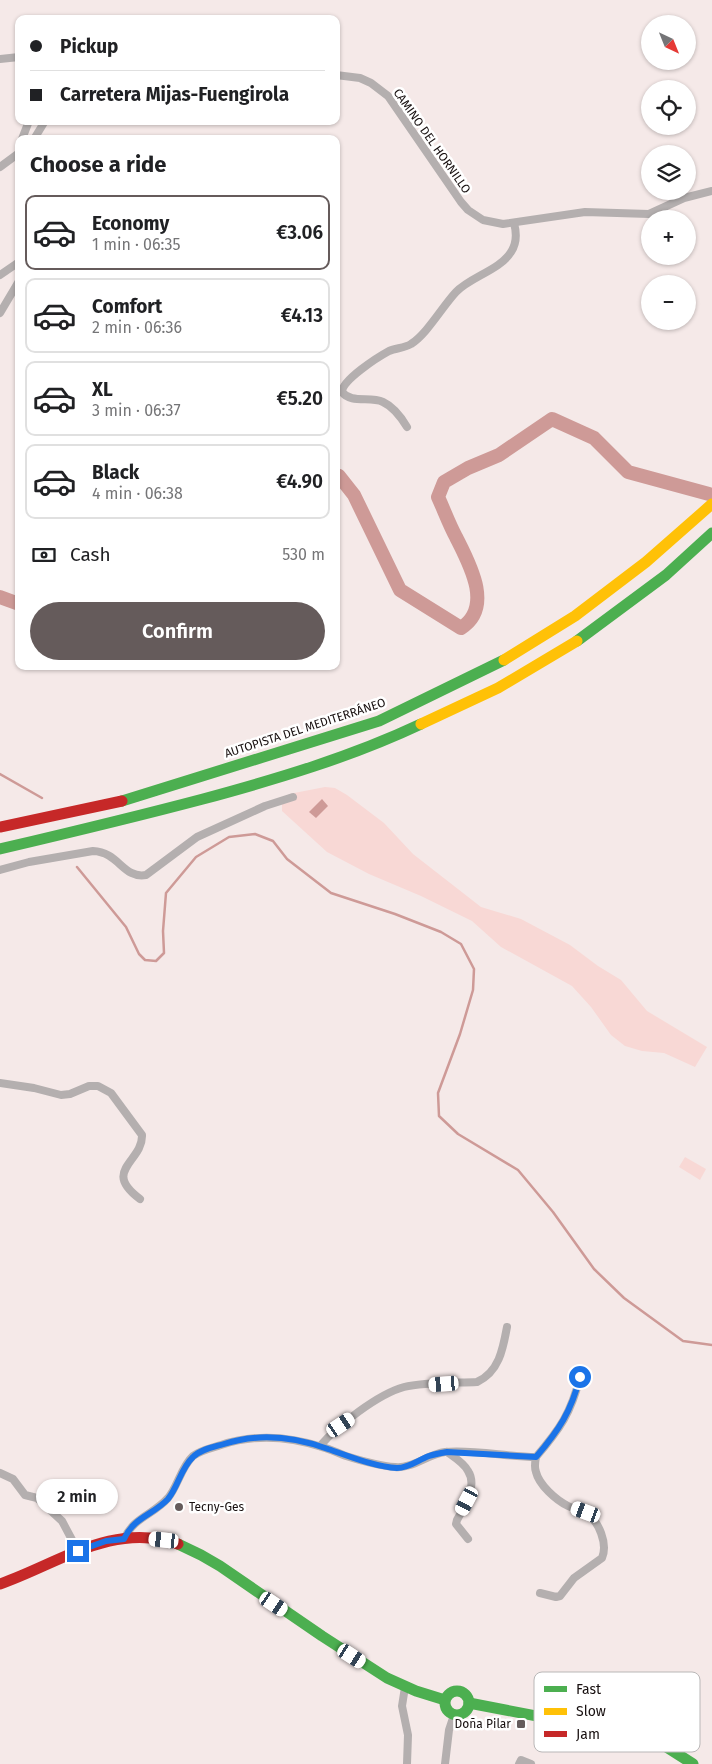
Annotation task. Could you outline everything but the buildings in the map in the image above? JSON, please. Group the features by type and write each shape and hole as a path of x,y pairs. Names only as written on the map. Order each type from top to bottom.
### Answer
{"main road":[{"name":"AUTOPISTA DEL MEDITERRÁNEO","path":"0,827 129,798 379,721 501,662 575,616 646,562 712,504"},
{"path":"0,850 132,818 275,780 386,741 498,688 575,642 666,575 712,533"},
{"path":"0,1584 106,1541 144,1538 164,1540 195,1551 367,1666 405,1687 445,1700"},
{"path":"461,1691 467,1696 469,1704 462,1714 454,1715 448,1711 445,1700 449,1693 461,1691"},
{"path":"469,1704 534,1716"},
{"path":"675,1752 692,1764"}],"street":[{"path":"0,59 15,57"},
{"name":"CAMINO DEL HORNILLO","path":"340,76 360,78 371,83 388,96 468,210 492,223 514,223 585,212 649,214 684,198 712,191"},
{"path":"0,167 15,156"},
{"path":"407,428 400,416 382,401 348,398 342,392 342,388 347,381 390,351 411,344 457,291 510,254 517,234 514,223"},
{"path":"0,275 15,265"},
{"path":"0,313 15,288"},
{"path":"0,870 29,862 103,851 112,856 130,873 138,876 146,875 197,837 265,806 293,797"},
{"path":"0,1083 34,1088 61,1095 70,1094 89,1086 98,1086 111,1093 142,1135 142,1142 124,1170 124,1179 132,1193 140,1199"},
{"path":"320,1446 341,1425 393,1391 405,1387 477,1382 485,1379 492,1372 501,1354 507,1327"},
{"path":"540,1592 556,1597 560,1596 574,1578 602,1558 604,1546 596,1524 590,1516 586,1512 560,1501 544,1486 536,1473 536,1457 552,1440 564,1421 580,1377"},
{"path":"124,1539 134,1523 170,1497 187,1464 193,1457 200,1452 236,1440 270,1437 286,1438 320,1446 346,1456 396,1468 447,1452 536,1457"},
{"path":"447,1452 463,1464 471,1478 470,1492 456,1524 468,1539"},
{"path":"0,1473 13,1479 25,1494 37,1498 62,1521 78,1551"},
{"path":"405,1687 402,1706 408,1735 407,1764"},
{"path":"445,1764 449,1730 454,1715"},
{"path":"519,1764 521,1760 531,1764"}],"shaded area":[{"path":"325,787 335,788 347,795 384,823 413,854 481,907 521,919 570,945 621,980 647,1011 707,1047 695,1067 664,1053 642,1051 625,1046 611,1035 591,1007 572,986 501,947 472,921 421,896 369,874 327,852 282,811 282,802 289,794"},
{"path":"322,799 328,806 316,818 309,812"},
{"path":"685,1157 706,1169 700,1180 679,1167"}],"waterway":[{"path":"340,477 354,495 400,590 461,628 471,619 476,609 476,584 467,559 438,497 444,482 468,468 499,455 552,419 594,438 628,472 709,494"},
{"path":"0,597 15,603"},
{"path":"0,774 42,798"},
{"path":"77,867 126,927 139,954 145,960 156,961 164,953 163,931 166,893 196,857 229,837 255,834 273,841 287,859 331,893 395,914 441,932 461,944 474,969 473,990 460,1034 438,1093 439,1116 458,1134 518,1170 553,1212 594,1269 624,1298 683,1341 712,1345"}],"traffic: fast":[{"path":"577,641 666,575 712,533"},
{"path":"122,801 379,721 504,660"},
{"path":"0,849 203,799 258,783 341,757 421,724"},
{"path":"178,1544 220,1566 387,1678 416,1691 445,1700"},
{"path":"457,1691 466,1694 469,1703 466,1712 457,1715 448,1712 445,1703 448,1694 457,1691"},
{"path":"469,1703 534,1716"},
{"path":"674,1752 693,1764"}],"traffic: slow":[{"path":"504,660 575,616 646,562 712,504"},
{"path":"421,724 498,688 577,641"}],"traffic: jam":[{"path":"0,827 122,801"},
{"path":"0,1584 65,1556 108,1541 154,1538 178,1544"}],"place":[{"name":"Tecny-Ges","path":"179,1507"},
{"name":"Doña Pilar","path":"521,1724"}],"route":[{"path":"78,1551 106,1541 124,1539 134,1523 170,1497 187,1464 193,1457 200,1452 236,1440 270,1437 286,1438 320,1446 346,1456 396,1468 412,1464 428,1456 447,1452 536,1457 552,1440 568,1413 580,1377"}]}
